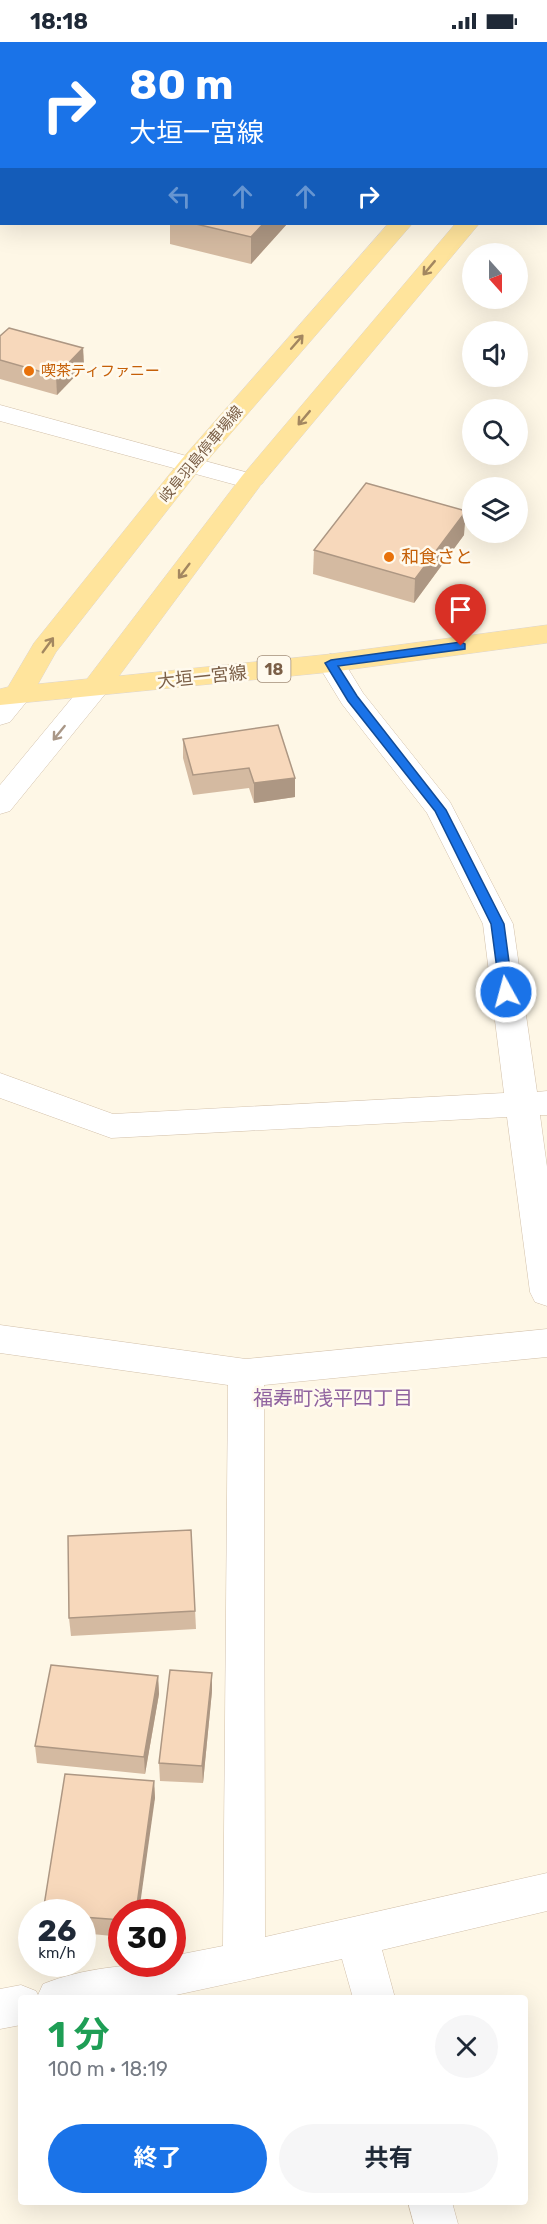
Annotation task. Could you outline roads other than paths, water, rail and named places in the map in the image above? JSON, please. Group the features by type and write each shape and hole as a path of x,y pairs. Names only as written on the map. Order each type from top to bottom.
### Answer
{"main road":[{"name":"岐阜羽島停車場線","path":"6,703 44,649 189,465 399,225"},
{"path":"96,687 251,481 466,225"},
{"name":"大垣一宮線","path":"6,703 96,687 331,663 547,634"}],"street":[{"path":"0,413 251,481"},
{"path":"331,663 352,698 440,810 498,924 534,1104 547,1292"},
{"path":"0,804 96,687"},
{"path":"0,1085 111,1126 534,1104"},
{"path":"0,1339 246,1373 547,1343"},
{"path":"244,1962 246,1373"},
{"path":"74,1995 244,1962 547,1892"},
{"path":"357,1936 373,1995"},
{"path":"0,2009 18,2006"},
{"path":"431,2205 436,2224"}],"place":[{"name":"喫茶ティファニー","path":"29,371"},
{"name":"和食さと","path":"389,557"}],"district":[{"name":"福寿町浅平四丁目","path":"333,1398"}]}
